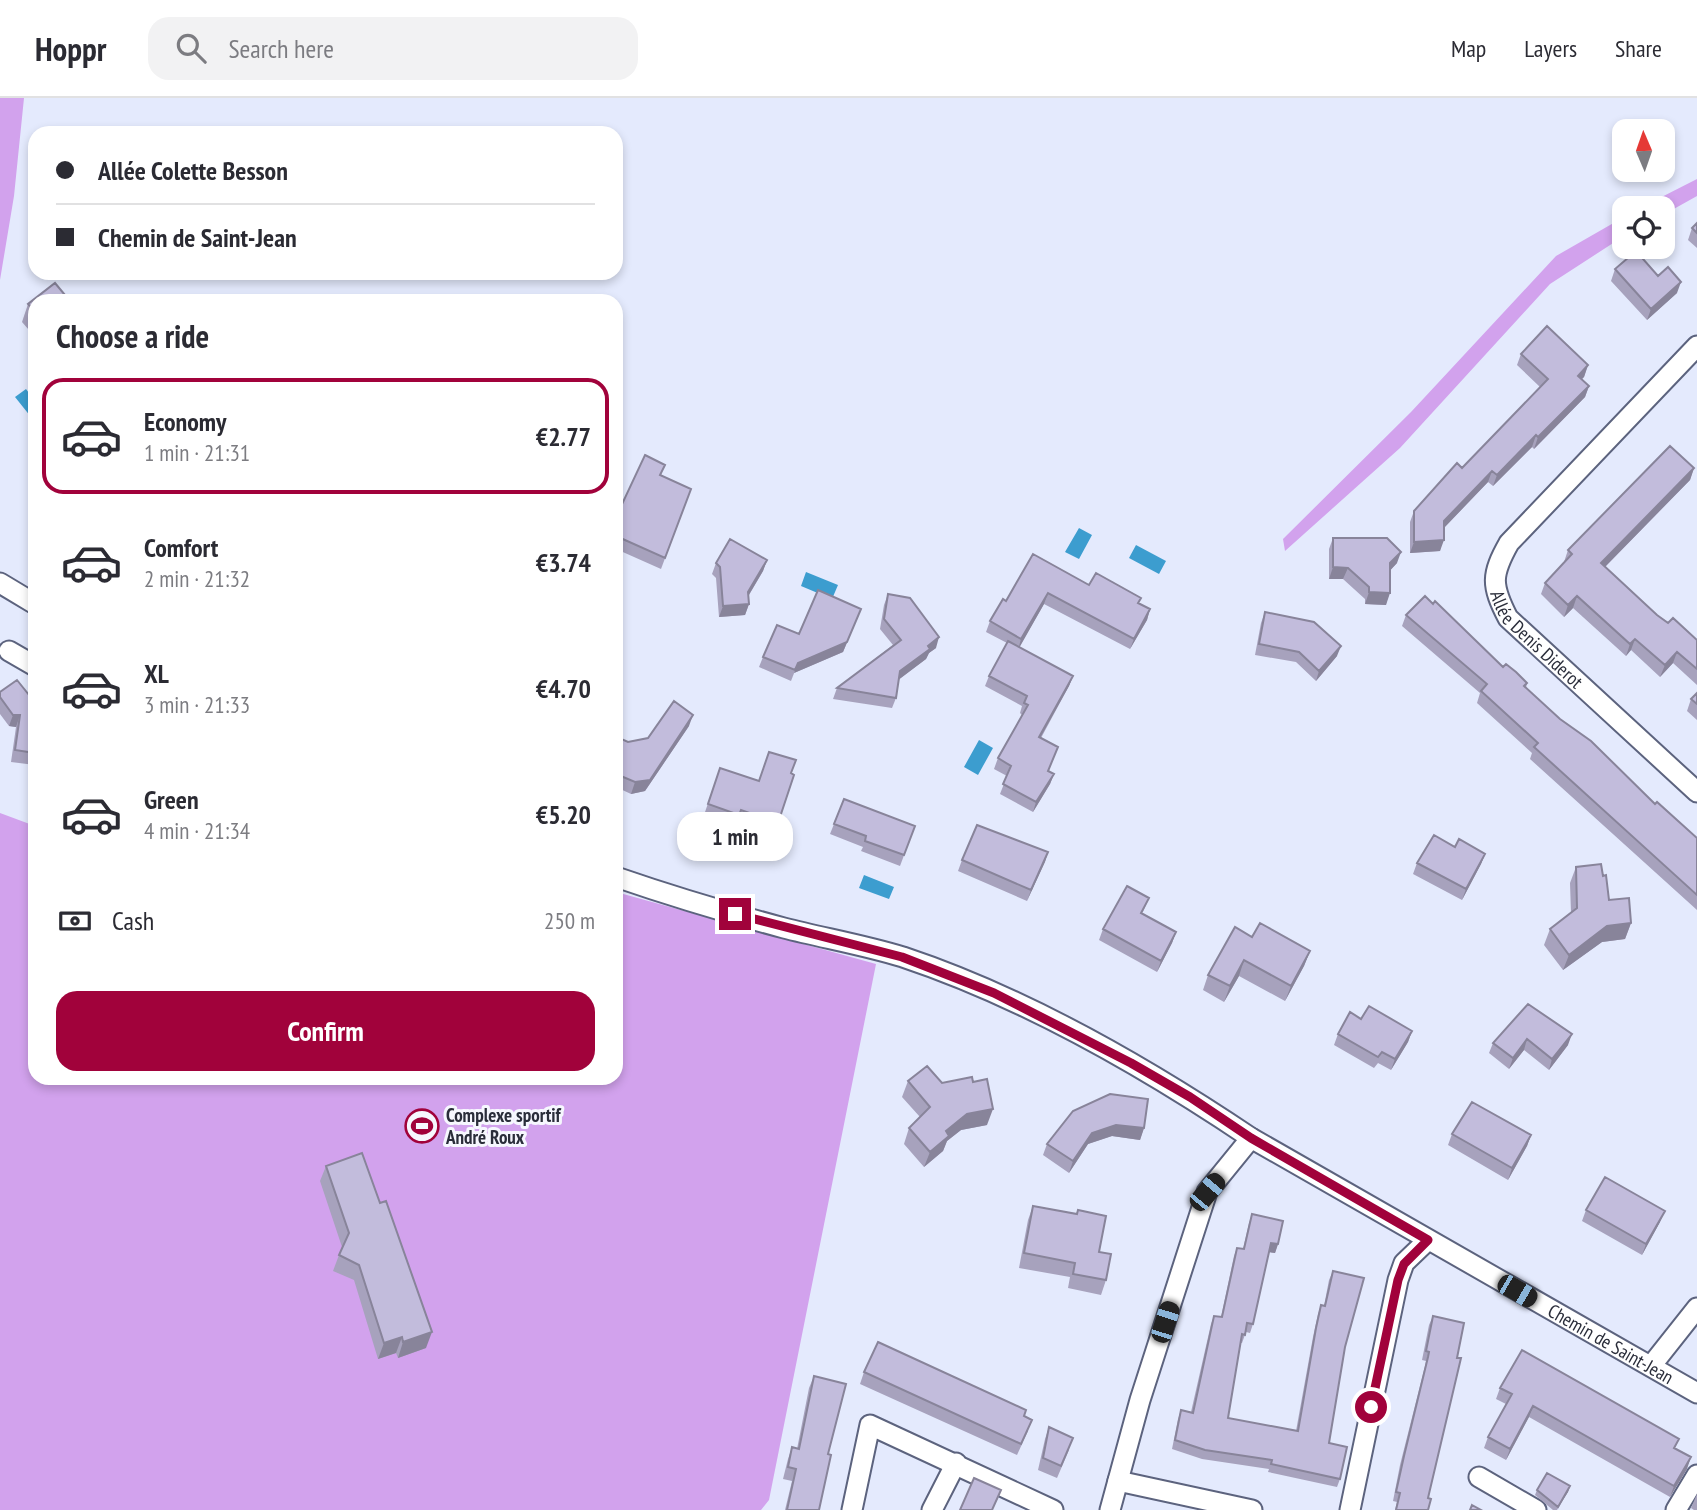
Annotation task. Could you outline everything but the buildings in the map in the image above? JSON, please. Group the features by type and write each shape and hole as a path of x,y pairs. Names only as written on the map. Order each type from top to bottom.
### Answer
{"street":[{"name":"Allée Denis Diderot","path":"1697,346 1509,543 1495,568 1495,594 1508,618 1697,792"},
{"path":"0,583 28,600"},
{"path":"9,651 28,662"},
{"name":"Chemin de Saint-Jean","path":"623,879 780,927 902,957 994,993 1122,1058 1190,1097 1251,1138 1697,1393"},
{"path":"1110,1510 1140,1400 1207,1192 1251,1138"},
{"path":"1350,1510 1398,1280 1404,1264 1428,1240"},
{"path":"1651,1366 1697,1308"},
{"path":"852,1510 870,1425 1053,1510"},
{"path":"932,1510 956,1463"},
{"path":"1676,1510 1697,1475"},
{"path":"1479,1477 1536,1510"},
{"path":"1118,1481 1252,1510"}],"shaded area":[{"path":"0,98 24,98 14,196 0,280"},
{"path":"1697,179 1697,196 1675,208 1675,196 1664,196"},
{"path":"1612,224 1612,244 1550,284 1400,448 1285,551 1283,539 1411,412 1556,256"},
{"name":"Complexe sportif André Roux","path":"0,813 28,823 28,1085 623,1085 623,894 876,964 769,1500 761,1510 0,1510"}],"water":[{"path":"26,389 28,413 15,397"},
{"path":"1079,528 1092,535 1079,559 1065,552"},
{"path":"1136,545 1166,561 1159,574 1129,558"},
{"path":"806,572 838,585 832,599 801,586"},
{"path":"979,740 993,748 978,775 964,767"},
{"path":"704,828 751,845 746,861 698,842"},
{"path":"864,875 894,887 889,899 859,888"}],"place":[{"name":"Complexe sportif André Roux","path":"422,1126"}],"route":[{"path":"735,914 902,957 994,993 1131,1063 1190,1097 1251,1138 1428,1240 1404,1264 1398,1280 1371,1407"}]}
